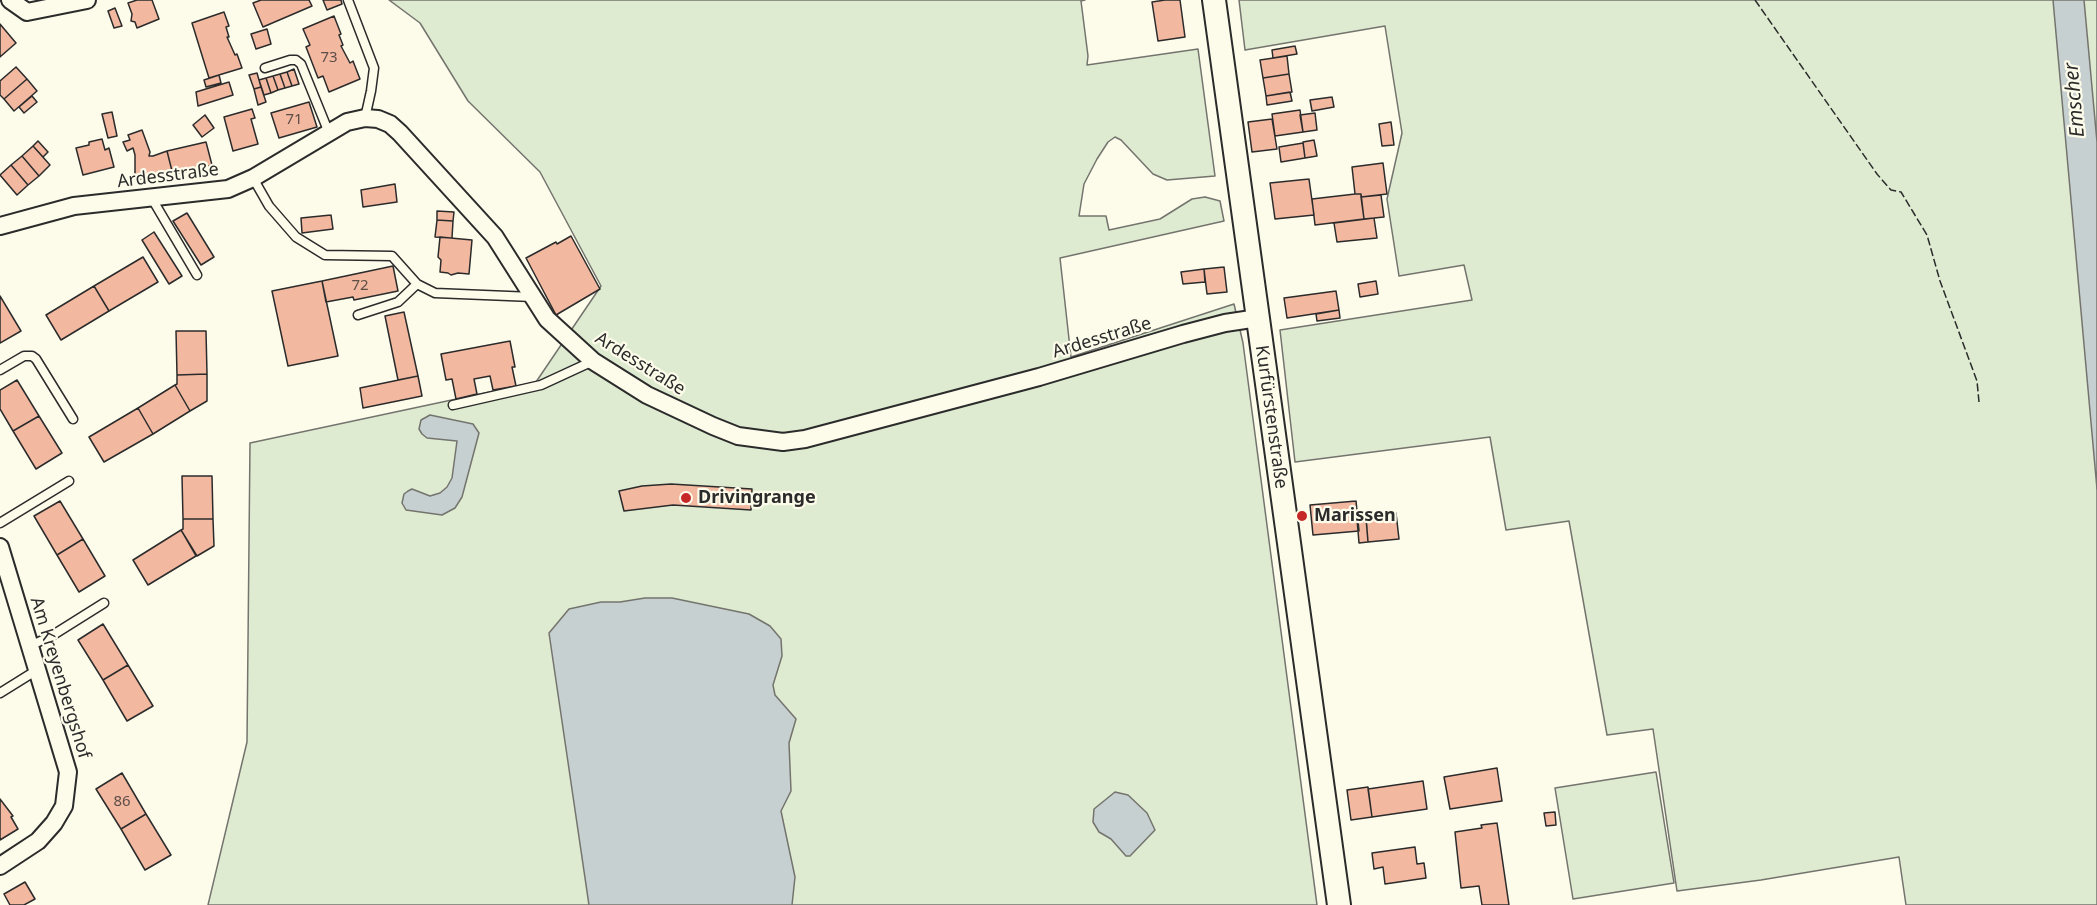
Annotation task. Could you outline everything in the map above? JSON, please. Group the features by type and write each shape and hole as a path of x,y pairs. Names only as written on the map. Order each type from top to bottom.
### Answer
{"main road":[{"name":"Kurfürstenstraße","path":"1214,0 1339,905"}],"street":[{"path":"10,0 27,12 87,0"},
{"name":"Ardesstraße","path":"0,226 74,206 228,189 253,178 347,122 365,118 378,119 390,124 400,133 495,237 546,318 593,361 647,395 713,426 738,436 783,442 805,439 1039,377 1193,331 1258,318"},
{"name":"Am Kreyenbergshof","path":"0,547 68,772 64,806 54,823 38,841 0,866"}],"lane":[{"path":"348,0 374,68 365,118"},
{"path":"264,68 290,60 296,60 301,64 329,133"},
{"path":"253,178 269,206 296,237 325,255 392,256 417,284 435,293 533,297"},
{"path":"151,197 197,275"},
{"path":"358,315 398,302 417,284"},
{"path":"0,370 24,356 32,356 73,419"},
{"path":"453,405 541,386 593,361"},
{"path":"0,523 69,481"},
{"path":"30,646 53,635 104,603"},
{"path":"0,693 37,670"}],"green space":[{"path":"389,0 1085,0 1081,1 1088,56 1087,65 1198,49 1215,176 1167,180 1153,174 1121,140 1115,137 1108,142 1084,184 1079,216 1106,216 1109,230 1160,219 1192,199 1205,197 1220,201 1224,221 1060,258 1071,357 1234,304 1243,343 1317,905 208,905 247,742 250,443 536,382 601,286 540,172 468,101 420,23"},
{"path":"1239,0 2097,0 2097,905 1906,905 1899,857 1761,880 1677,891 1653,729 1607,735 1569,521 1506,530 1490,437 1295,462 1280,330 1472,300 1464,265 1399,276 1387,199 1402,133 1385,26 1245,50"},
{"path":"1656,772 1674,883 1573,899 1555,788"}],"water":[{"name":"Emscher","path":"2053,0 2084,0 2097,142 2097,489"},
{"path":"430,415 473,424 479,433 462,497 455,508 442,515 406,510 402,503 404,494 412,489 430,496 440,493 452,478 457,441 427,438 422,434 419,429 421,420"},
{"path":"672,598 749,614 770,626 781,639 782,656 773,685 775,695 796,719 789,743 791,791 781,811 795,877 792,905 589,905 549,633 569,609 601,602"},
{"path":"1115,792 1128,795 1147,813 1155,830 1130,856 1126,856 1111,839 1099,832 1093,822 1094,809"}],"building":[{"path":"137,0 152,0 159,19 137,28 135,22 131,21 132,14 128,3"},
{"path":"261,0 309,0 312,6 263,27 253,3"},
{"path":"323,0 341,0 342,4 327,10"},
{"path":"1180,0 1185,37 1158,41 1152,2"},
{"path":"115,8 122,26 114,28 108,11"},
{"path":"224,12 229,26 226,27 229,37 227,37 242,68 209,78 192,23"},
{"path":"334,16 341,34 339,35 343,45 341,46 350,63 353,61 360,79 329,92 323,76 318,78 306,47 310,45 303,29"},
{"path":"0,24 16,43 0,57"},
{"path":"267,29 271,44 256,49 251,34"},
{"path":"1295,46 1297,54 1273,58 1272,50"},
{"path":"1287,56 1289,74 1263,78 1260,60"},
{"path":"16,67 27,79 4,99 0,95 0,81"},
{"path":"294,69 299,84 292,86 287,72"},
{"path":"287,72 292,86 285,88 280,74"},
{"path":"257,73 261,87 254,89 249,75"},
{"path":"280,74 285,88 278,90 273,76"},
{"path":"1289,74 1292,92 1266,96 1263,78"},
{"path":"219,75 221,83 206,87 204,80"},
{"path":"273,76 278,90 271,93 266,78"},
{"path":"266,78 271,93 264,95 259,80"},
{"path":"27,79 37,91 14,111 4,99"},
{"path":"229,82 233,95 198,106 196,92"},
{"path":"261,87 266,102 258,105 254,89"},
{"path":"1290,92 1292,101 1267,105 1266,96"},
{"path":"32,96 37,102 24,113 19,107"},
{"path":"1332,97 1334,107 1312,111 1310,100"},
{"path":"309,102 317,127 279,138 271,113"},
{"path":"252,109 255,118 251,119 258,144 233,151 224,117"},
{"path":"1300,110 1303,132 1275,136 1272,114"},
{"path":"112,112 117,136 108,138 102,114"},
{"path":"1315,113 1317,130 1303,132 1300,115"},
{"path":"205,115 214,128 202,137 193,125"},
{"path":"1272,119 1277,149 1252,152 1248,122"},
{"path":"1391,122 1394,145 1382,146 1379,124"},
{"path":"142,130 150,152 149,156 167,151 173,175 154,180 135,179 133,148 127,151 123,142 130,140 128,135"},
{"path":"102,139 105,150 109,148 114,167 83,175 76,148"},
{"path":"1314,140 1317,156 1305,158 1303,142"},
{"path":"38,141 48,152 43,157 33,146"},
{"path":"206,142 212,165 173,175 167,151"},
{"path":"1303,143 1305,158 1281,162 1279,147"},
{"path":"33,146 50,165 39,176 22,156"},
{"path":"22,156 39,176 28,185 11,165"},
{"path":"1383,163 1387,194 1361,197 1361,194 1355,194 1352,167"},
{"path":"11,165 28,185 17,195 0,175"},
{"path":"1309,179 1314,215 1275,219 1270,183"},
{"path":"395,184 397,202 363,207 361,190"},
{"path":"1361,194 1364,219 1315,225 1312,199"},
{"path":"1381,195 1384,217 1364,219 1361,197"},
{"path":"437,211 454,212 453,221 437,220"},
{"path":"187,213 214,257 201,265 173,221"},
{"path":"331,215 333,229 302,233 301,218"},
{"path":"1374,218 1377,238 1337,242 1334,223"},
{"path":"437,220 453,221 452,238 435,237"},
{"path":"154,232 182,276 169,284 142,240"},
{"path":"571,236 600,289 556,315 526,258"},
{"path":"440,237 472,240 469,274 451,275 440,272 441,260 438,257"},
{"path":"143,257 158,282 109,311 94,286"},
{"path":"393,266 398,291 354,300 353,297 326,302 322,281"},
{"path":"1224,267 1227,292 1207,294 1204,269"},
{"path":"1204,269 1205,282 1183,284 1181,272"},
{"path":"322,281 338,356 288,366 272,291"},
{"path":"1376,281 1378,294 1360,297 1358,284"},
{"path":"94,286 109,311 61,340 46,315"},
{"path":"1336,291 1339,310 1287,318 1284,298"},
{"path":"0,296 21,331 0,343"},
{"path":"1339,310 1340,318 1317,321 1316,314"},
{"path":"404,312 418,376 398,380 385,316"},
{"path":"176,331 206,331 207,374 177,375"},
{"path":"510,341 516,386 493,390 490,376 474,379 477,394 456,399 452,379 446,380 441,354"},
{"path":"207,374 207,401 190,411 175,385 177,375"},
{"path":"418,376 422,396 363,408 360,388"},
{"path":"17,380 39,416 13,431 0,409 0,390"},
{"path":"175,385 190,411 153,434 138,408"},
{"path":"138,408 153,434 104,462 89,437"},
{"path":"39,416 62,453 36,469 13,431"},
{"path":"182,476 212,476 213,519 183,519"},
{"name":"Drivingrange","path":"671,484 752,489 751,510 673,505 624,511 619,491 642,486"},
{"path":"60,501 83,539 57,555 34,516"},
{"path":"1356,501 1359,531 1313,535 1310,505"},
{"path":"1396,513 1399,539 1368,542 1366,516"},
{"path":"1366,518 1368,542 1359,543 1357,519"},
{"path":"183,519 213,519 214,546 197,556 181,530"},
{"path":"181,530 196,556 148,585 133,560"},
{"path":"83,539 105,576 79,592 57,555"},
{"path":"103,624 128,665 103,680 78,640"},
{"path":"128,665 153,706 127,721 103,680"},
{"path":"1497,768 1502,801 1450,809 1444,777"},
{"path":"122,773 146,814 121,829 96,789"},
{"path":"1423,781 1427,809 1372,817 1368,789"},
{"path":"1368,787 1372,817 1351,820 1347,790"},
{"path":"0,799 13,816 11,817 18,829 0,840"},
{"path":"1555,812 1556,825 1546,826 1544,813"},
{"path":"146,814 171,855 145,870 121,829"},
{"path":"1497,823 1509,905 1482,905 1479,886 1461,888 1455,832"},
{"path":"1415,847 1417,864 1424,863 1426,878 1385,884 1383,867 1374,869 1372,853"},
{"path":"25,882 35,899 24,905 10,905 4,894"}],"fence":[{"path":"1755,0 1877,174 1891,190 1901,192 1927,235 1940,281 1977,381 1979,402"}],"place":[{"name":"Drivingrange","path":"686,498"},
{"name":"Marissen","path":"1302,516"}]}
